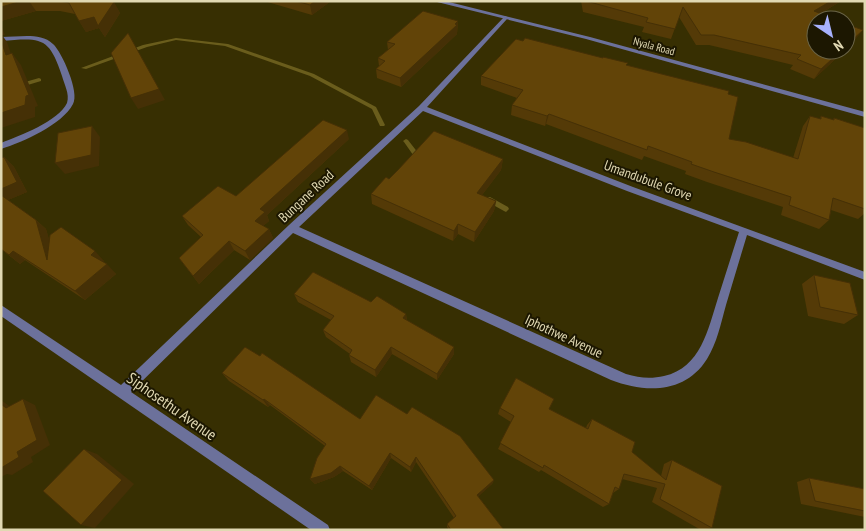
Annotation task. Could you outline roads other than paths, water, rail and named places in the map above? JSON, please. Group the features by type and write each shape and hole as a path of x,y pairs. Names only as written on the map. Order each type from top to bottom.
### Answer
{"street":[{"name":"Nyala Road","path":"436,1 597,41 865,115"},
{"name":"Bungane Road","path":"122,392 292,228 422,108 505,18"},
{"path":"1,39 38,38 53,46 61,58 72,98 70,105 53,120 1,146"},
{"name":"Umandubule Grove","path":"422,108 630,189 865,276"},
{"name":"Iphothwe Avenue","path":"292,228 615,376 638,383 661,382 678,377 693,368 704,355 744,230"},
{"name":"Siphosethu Avenue","path":"1,310 323,530"}],"waterway":[{"path":"84,68 145,46 176,39 226,45 312,75 374,108 382,125"},
{"path":"1,91 39,80"},
{"path":"406,141 420,160"},
{"path":"488,199 506,209"}]}
